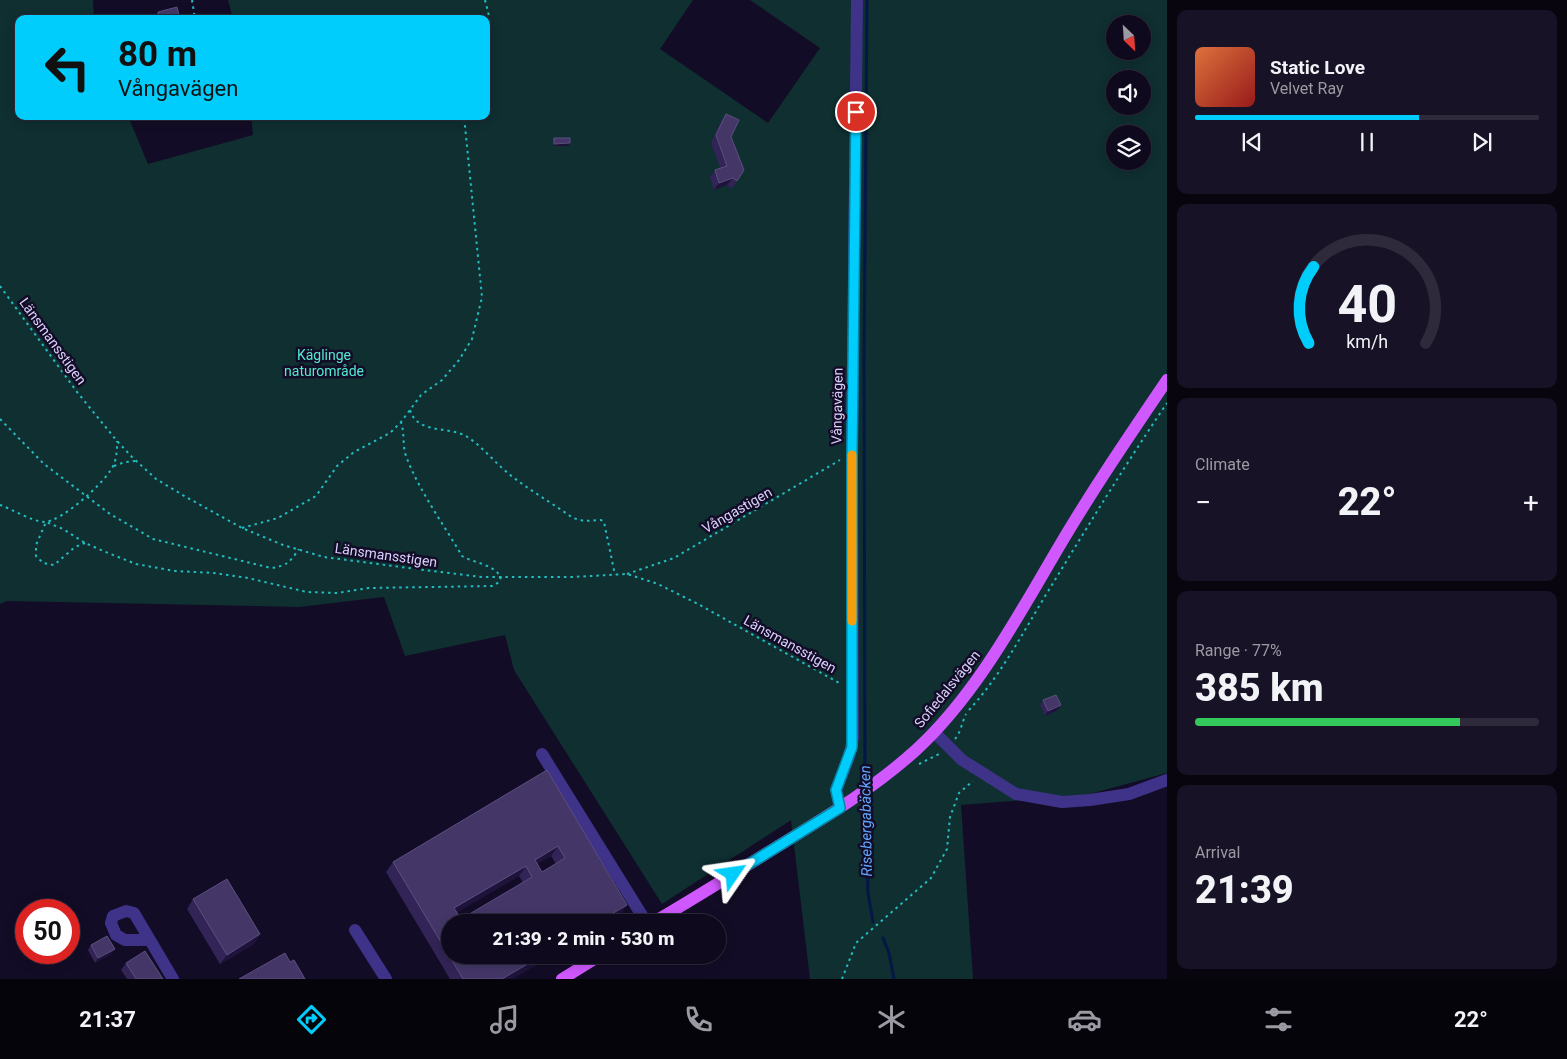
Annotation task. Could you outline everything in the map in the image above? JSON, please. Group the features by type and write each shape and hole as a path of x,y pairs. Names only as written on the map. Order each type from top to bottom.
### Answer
{"main road":[{"name":"Sofiedalsvägen","path":"667,914 844,806 880,780 934,732 983,671 1116,454 1167,380"},
{"path":"562,979 586,964"}],"street":[{"name":"Vångavägen","path":"844,806 836,790 852,747 852,452 857,0"},
{"path":"934,732 962,760 1016,794 1062,802 1090,800 1129,794 1167,780"},
{"path":"542,754 641,914"},
{"path":"355,930 386,979"},
{"path":"150,940 173,979"}],"path":[{"path":"192,0 194,15"},
{"path":"485,0 489,15"},
{"path":"242,528 278,518 316,496 337,466 354,452 390,433 401,422 421,395 442,380 459,360 472,339 482,298 464,120"},
{"name":"Länsmansstigen","path":"0,286 77,392 117,441 156,479 242,528 283,545 324,556 415,569 482,577 627,574 658,584 698,604 852,690"},
{"path":"917,765 935,757 960,733 966,714 983,695 1007,662 1091,521 1167,403"},
{"path":"410,409 417,422 428,427 456,432 466,436 509,475 573,518 584,521 601,520 604,522 615,575"},
{"path":"0,419 44,464 110,514 153,538 271,568 284,566 291,561 299,550"},
{"path":"0,505 38,521 63,528 85,543 136,564 175,571 214,573 307,592 337,593 369,588 493,586 499,582 500,577 498,573 479,562 468,560 462,556 413,473 402,444 404,429 401,422"},
{"path":"85,543 75,547 54,564 43,563 36,556 36,545 46,522 70,510 87,497 114,466 117,454 117,441"},
{"name":"Vångastigen","path":"627,574 674,558 852,452"},
{"path":"114,466 125,462 137,461"},
{"path":"842,979 856,943 930,878 947,849 950,817 958,793 982,773"}],"green space":[{"name":"Käglinge naturområde","path":"0,0 93,0 94,15 15,15 15,120 130,120 148,164 253,135 251,120 490,120 490,15 232,15 228,0 693,0 660,49 768,123 820,48 750,0 1167,0 1167,773 1086,795 961,805 973,979 810,979 791,820 662,904 514,670 505,635 405,656 384,597 299,607 7,601 0,604"}],"building":[{"path":"177,7 179,15 158,15 158,12"},
{"path":"726,114 739,120 731,137 744,170 737,181 733,178 719,183 715,170 727,166 716,135"},
{"path":"554,138 570,138 570,143 554,144"},
{"path":"1056,695 1061,705 1048,711 1043,700"},
{"path":"547,770 627,905 612,914 469,914 532,877 526,866 454,908 458,914 441,914 441,942 393,862","holes":["558,846 565,858 542,872 535,860"]},
{"path":"227,879 260,934 227,955 193,899"},
{"path":"107,936 115,949 98,958 91,945"},
{"path":"145,951 163,979 136,979 126,963"},
{"path":"285,953 290,962 294,960 305,979 239,979"},
{"path":"454,964 528,964 502,979 463,979"}],"waterway":[{"name":"Risebergabäcken","path":"865,787 864,362 867,0"},
{"name":"Risebergabäcken","path":"865,796 868,893 873,922"},
{"name":"Risebergabäcken","path":"883,938 889,953 894,979"}],"slow traffic":[{"path":"852,455 852,621"}],"route":[{"path":"733,874 840,808 836,790 837,783 852,747 852,452 856,112"}]}
